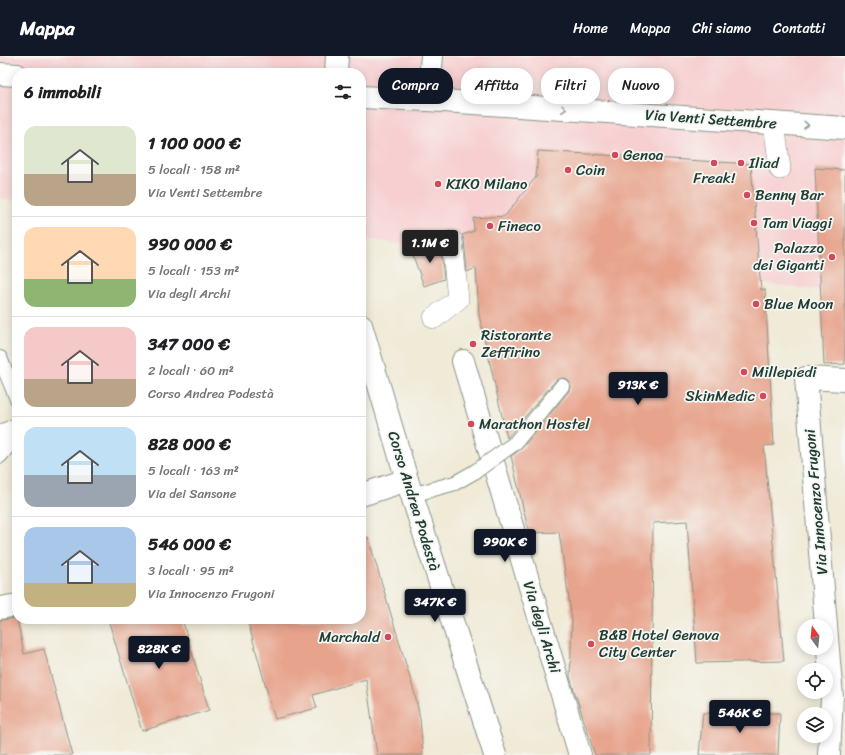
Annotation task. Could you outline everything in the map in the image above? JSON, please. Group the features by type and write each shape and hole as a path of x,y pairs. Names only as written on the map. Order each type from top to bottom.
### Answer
{"street":[{"path":"336,68 337,56"},
{"path":"431,68 432,56"},
{"path":"0,74 12,75"},
{"name":"Via Venti Settembre","path":"366,97 378,98"},
{"name":"Via Venti Settembre","path":"453,102 845,128"},
{"path":"774,123 780,169"},
{"path":"434,318 458,299 452,241"},
{"name":"Corso Andrea Podestà","path":"366,347 495,755"},
{"name":"Via degli Archi","path":"463,361 580,755"},
{"name":"Via Innocenzo Frugoni","path":"825,619 806,378 845,380"},
{"path":"0,437 12,431"},
{"path":"366,495 410,487"},
{"path":"0,608 12,606"},
{"name":"Via Innocenzo Frugoni","path":"828,655 832,696 829,755"}],"lane":[{"path":"0,358 12,387"},
{"path":"410,487 455,483 476,471 515,443 562,386"},
{"path":"0,424 12,424"},
{"path":"0,456 12,442"}],"shaded area":[{"path":"0,56 845,56 845,293 366,240 366,68 12,68 12,200 0,199"}],"building":[{"path":"538,151 751,164 761,290 765,289 774,445 764,446 784,661 697,663 687,521 653,523 651,755 595,755 570,677 572,620 559,532 529,533 511,456 522,448 569,391 570,383 567,379 563,378 556,380 507,438 479,315 476,268 467,272 464,240 462,235 474,231 473,218 505,216 536,177"},
{"name":"Palazzo dei Giganti","path":"815,168 845,170 845,364 824,365"},
{"path":"440,243 444,279 424,286 412,253"},
{"path":"366,537 368,537 415,695 420,718 423,755 377,755 366,679 313,695 317,708 275,719 248,624 366,624"},
{"path":"12,619 12,624 18,624 24,654 44,649 72,755 0,755 0,620"},
{"path":"110,624 183,624 209,710 142,731"},
{"path":"703,713 780,713 778,755 699,755"}],"place":[{"name":"Genoa","path":"615,155"},
{"name":"Freak!","path":"714,163"},
{"name":"Iliad","path":"741,163"},
{"name":"Coin","path":"568,170"},
{"name":"KIKO Milano","path":"438,184"},
{"name":"Benny Bar","path":"747,195"},
{"name":"Tam Viaggi","path":"754,223"},
{"name":"Fineco","path":"490,226"},
{"name":"Palazzo dei Giganti","path":"832,257"},
{"name":"Blue Moon","path":"756,304"},
{"name":"Ristorante Zeffirino","path":"473,344"},
{"name":"Millepiedi","path":"744,372"},
{"name":"SkinMedic","path":"763,396"},
{"name":"Marathon Hostel","path":"471,424"},
{"name":"Marchald","path":"388,637"},
{"name":"B&B Hotel Genova City Center","path":"591,644"}]}
